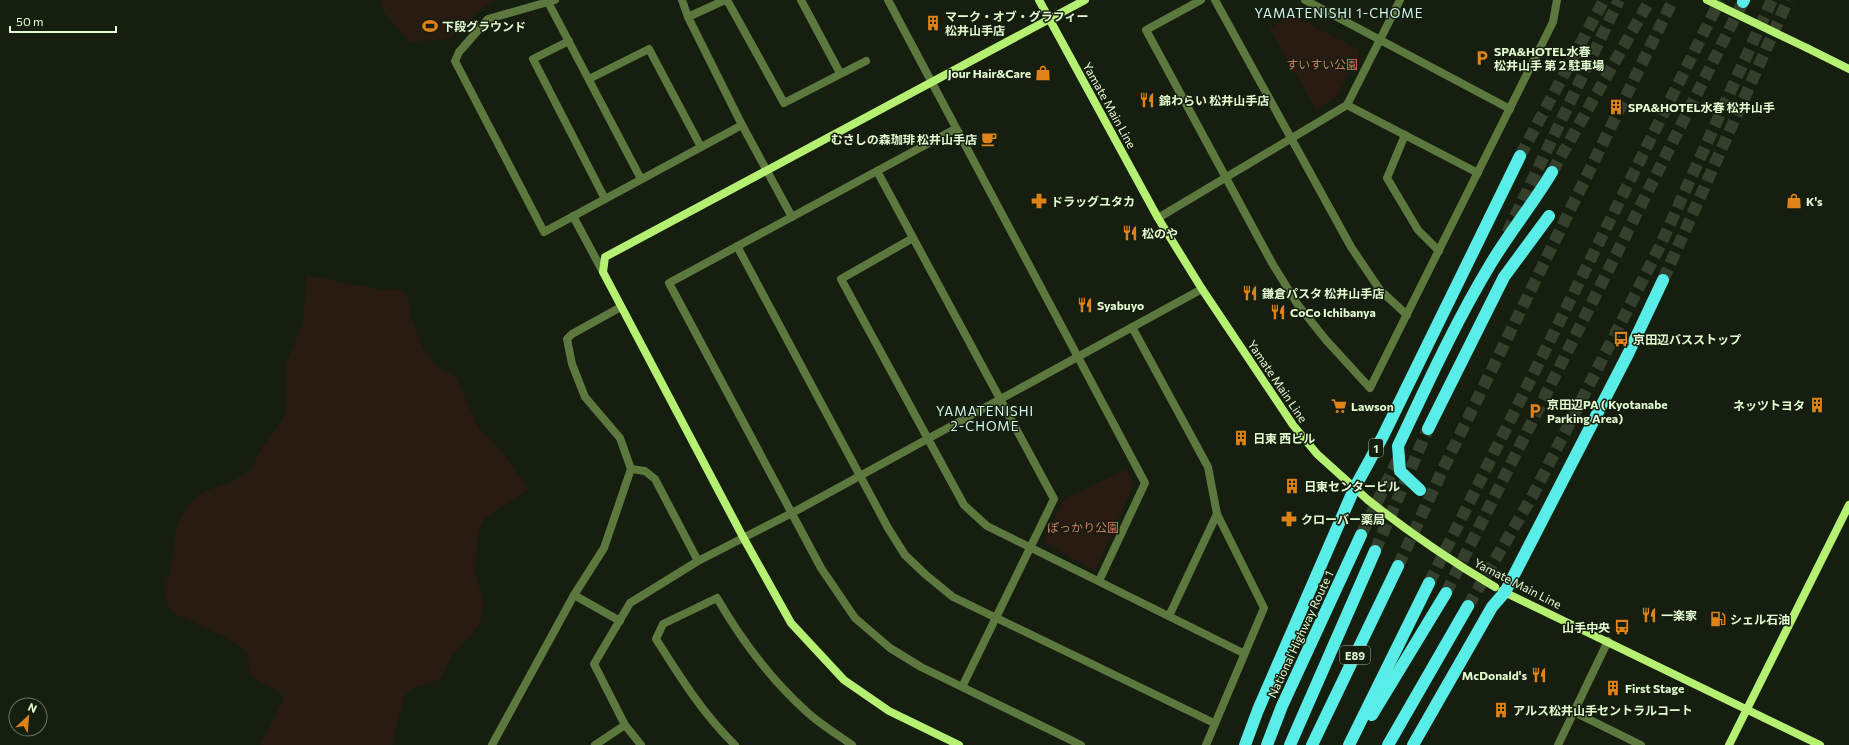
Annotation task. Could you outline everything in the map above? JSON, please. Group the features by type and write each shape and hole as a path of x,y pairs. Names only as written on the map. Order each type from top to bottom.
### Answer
{"highway":[{"name":"1","path":"1245,745 1258,710 1354,489 1383,436 1520,156"},
{"path":"1420,490 1400,470 1398,446 1470,298 1491,263 1536,200 1552,172"},
{"path":"1428,428 1504,277 1549,216"},
{"path":"1413,745 1492,607 1624,361 1663,280"},
{"name":"National Highway Route 1","path":"1266,745 1282,706 1361,535"},
{"path":"1290,745 1375,551"},
{"name":"E89","path":"1312,745 1398,566"},
{"name":"E89","path":"1349,745 1429,583"},
{"path":"1354,745 1446,593"},
{"path":"1388,745 1468,606"}],"street":[{"path":"682,0 688,17 742,125 792,217"},
{"path":"688,17 726,0 784,103 866,61"},
{"path":"801,0 840,73"},
{"path":"888,0 955,129 1145,483 1099,581"},
{"name":"Yamate Main Line","path":"1039,0 1158,218 1202,289 1293,426 1317,454 1354,489 1414,537 1500,590 1820,745"},
{"path":"603,272 605,257 1085,0"},
{"path":"1201,0 1146,30 1272,263 1298,305 1326,340 1370,388 1554,22 1557,0"},
{"path":"1215,0 1351,247 1380,290 1407,315"},
{"path":"1306,0 1510,109"},
{"path":"1158,218 1347,105 1400,0"},
{"path":"1707,0 1849,69"},
{"path":"641,179 568,41 552,1 488,19 460,52 455,61 544,232 742,125"},
{"path":"568,41 533,59 605,199"},
{"path":"589,79 649,49 702,147"},
{"path":"1347,105 1478,173"},
{"path":"955,129 669,283 821,568 855,618 890,648 921,667 1081,745"},
{"path":"1405,135 1387,178 1418,230 1439,251"},
{"path":"877,171 1054,499 962,687"},
{"path":"573,216 743,537 791,623 844,680 889,711 959,745"},
{"path":"913,238 841,279 964,505 987,526 1244,653"},
{"path":"737,246 888,528 905,555 926,576 953,597 1214,723"},
{"path":"641,745 625,725 594,664 630,603 698,561 743,537 792,514 1202,289"},
{"path":"492,745 574,596 604,548 631,469 620,438 585,397 572,364 567,339 572,334 621,307"},
{"path":"1132,327 1208,467 1217,514 1264,608 1214,723 1206,745"},
{"path":"631,469 645,471 654,479 698,561"},
{"path":"1729,745 1849,505"},
{"path":"1169,616 1217,514"},
{"path":"574,596 620,621"},
{"path":"735,745 720,730 692,695 656,639 663,624 717,598 751,652 775,680 808,714 852,745"},
{"path":"1558,745 1608,641"},
{"path":"1574,712 1641,745"},
{"path":"595,745 625,725"}],"green space":[{"name":"下段グラウンド","path":"380,0 498,0 485,6 450,39 410,42 384,13"},
{"name":"すいすい公園","path":"1292,15 1360,50 1338,96 1316,110 1269,28"},
{"path":"306,275 381,290 402,289 408,297 411,318 424,349 438,367 456,377 479,428 504,453 529,489 485,519 479,530 475,571 484,603 480,624 450,659 440,679 410,690 404,698 392,745 260,745 284,698 276,690 258,681 249,674 248,652 229,639 171,612 163,592 170,571 177,525 187,506 203,492 233,481 251,469 262,447 282,420 286,410 286,362 303,323"},
{"name":"ぽっかり公園","path":"1126,469 1134,485 1095,571 1043,542 1064,499"}],"tunnel":[{"path":"1520,156 1604,0"},
{"path":"1507,233 1619,0"},
{"path":"1552,172 1650,0"},
{"path":"1398,566 1443,469 1673,0"},
{"path":"1429,583 1720,0"},
{"path":"1468,606 1533,495 1660,246 1772,0"},
{"path":"1663,280 1788,0"},
{"path":"1446,593 1743,2"},
{"path":"1375,551 1428,429"},
{"path":"1361,535 1401,453"}],"place":[{"name":"マーク・オブ・グラフィー 松井山手店","path":"933,23"},
{"name":"下段グラウンド","path":"430,26"},
{"name":"SPA&HOTEL水春 松井山手 第２駐車場","path":"1482,58"},
{"name":"Jour Hair&Care","path":"1043,73"},
{"name":"錦わらい 松井山手店","path":"1147,100"},
{"name":"SPA&HOTEL水春 松井山手","path":"1616,107"},
{"name":"むさしの森珈琲 松井山手店","path":"989,139"},
{"name":"ドラッグユタカ","path":"1039,201"},
{"name":"K's","path":"1794,201"},
{"name":"松のや","path":"1130,233"},
{"name":"鎌倉パスタ 松井山手店","path":"1250,293"},
{"name":"Syabuyo","path":"1085,305"},
{"name":"CoCo Ichibanya","path":"1278,312"},
{"name":"京田辺バスストップ","path":"1621,339"},
{"name":"ネッツトヨタ","path":"1817,405"},
{"name":"Lawson","path":"1339,406"},
{"name":"京田辺PA ( Kyotanabe Parking Area)","path":"1535,411"},
{"name":"日東 西ビル","path":"1241,438"},
{"name":"日東センタービル","path":"1292,486"},
{"name":"クローバー薬局","path":"1289,519"},
{"name":"一楽家","path":"1649,615"},
{"name":"シェル石油","path":"1718,619"},
{"name":"山手中央","path":"1622,627"},
{"name":"McDonald's","path":"1539,675"},
{"name":"First Stage","path":"1613,688"},
{"name":"アルス松井山手セントラルコート","path":"1501,710"}],"district":[{"name":"YAMATENISHI 1-CHOME","path":"1339,13"},
{"name":"YAMATENISHI 2-CHOME","path":"985,418"}]}
